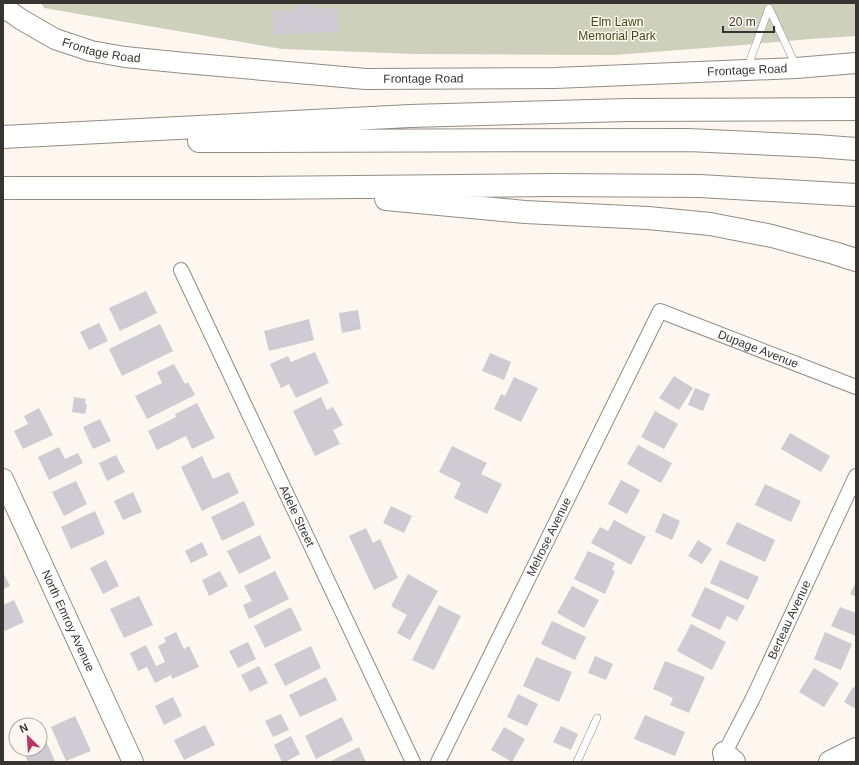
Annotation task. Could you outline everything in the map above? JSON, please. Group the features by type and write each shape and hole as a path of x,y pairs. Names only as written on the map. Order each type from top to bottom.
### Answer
{"main road":[{"path":"3,137 410,116 627,110 856,110"},
{"path":"3,142 680,140 856,149"},
{"path":"3,188 255,188 546,185 700,186 856,195"},
{"path":"255,188 517,211 648,218 710,224 772,236 856,260"},
{"path":"830,762 856,749"}],"street":[{"name":"Frontage Road","path":"3,7 55,39 91,51 125,57 358,78 555,78 796,68 856,63"},
{"name":"Adele Street","path":"181,270 413,762"},
{"name":"Dupage Avenue","path":"660,311 856,387"},
{"name":"Melrose Avenue","path":"438,762 660,311"},
{"name":"Berteau Avenue","path":"726,759 856,476"},
{"name":"North Emroy Avenue","path":"3,479 9,506 133,762"}],"lane":[{"path":"769,5 796,68"},
{"path":"747,70 769,5"},
{"path":"577,762 597,718"}],"green space":[{"name":"Elm Lawn Memorial Park","path":"41,3 856,3 856,36 614,55 415,54 282,49 44,8"}],"building":[{"path":"315,5 315,9 338,8 339,32 273,35 272,11 295,10 295,6"},
{"path":"146,291 157,313 120,331 109,308"},
{"path":"358,310 361,329 342,333 339,313"},
{"path":"309,319 314,340 269,351 264,331"},
{"path":"99,323 108,341 89,350 80,332"},
{"path":"160,324 173,351 122,376 109,349"},
{"path":"315,352 329,383 296,398 289,384 281,388 270,364 288,356 291,362"},
{"path":"490,353 511,362 504,380 482,371"},
{"path":"174,364 185,384 188,382 195,395 147,419 135,396 162,383 157,372"},
{"path":"674,376 693,388 679,410 659,398"},
{"path":"514,377 538,388 521,422 494,409 501,394 505,396"},
{"path":"695,388 710,394 703,411 688,405"},
{"path":"74,397 86,399 85,404 87,405 85,414 72,412"},
{"path":"321,397 327,410 333,407 343,425 333,430 340,444 315,456 293,411"},
{"path":"197,403 215,438 192,449 186,436 157,450 148,431 176,417 175,414"},
{"path":"39,408 53,435 23,449 14,431 28,424 24,416"},
{"path":"655,411 678,424 664,449 641,437"},
{"path":"100,419 111,441 93,449 83,427"},
{"path":"790,433 830,456 821,472 781,449"},
{"path":"638,445 672,463 661,483 627,464"},
{"path":"452,446 487,463 481,474 502,484 487,514 454,498 461,483 439,472"},
{"path":"59,447 65,459 78,453 83,463 49,480 38,457"},
{"path":"116,455 125,472 107,481 99,463"},
{"path":"202,456 213,479 229,472 239,493 202,511 181,467"},
{"path":"621,480 640,490 627,514 608,504"},
{"path":"76,481 87,504 64,516 52,492"},
{"path":"765,484 801,501 791,522 755,505"},
{"path":"133,492 142,512 123,520 114,501"},
{"path":"244,501 255,525 222,541 211,517"},
{"path":"391,506 412,516 404,533 383,523"},
{"path":"95,511 105,534 71,549 61,527"},
{"path":"663,513 680,521 672,540 655,532"},
{"path":"614,520 646,537 631,565 591,543 600,527 608,531"},
{"path":"737,522 775,540 765,562 726,544"},
{"path":"366,528 373,543 380,539 398,578 374,590 349,536"},
{"path":"260,535 271,558 239,574 227,551"},
{"path":"698,540 712,549 702,564 688,556"},
{"path":"202,542 208,555 191,563 185,551"},
{"path":"588,551 615,563 612,570 615,571 605,594 574,579"},
{"path":"106,560 119,586 103,594 90,568"},
{"path":"720,560 759,577 748,600 710,583"},
{"path":"220,571 228,586 209,596 202,580"},
{"path":"275,571 289,599 249,619 243,605 252,601 244,586"},
{"path":"3,572 10,586 3,589"},
{"path":"408,574 438,591 410,640 397,633 407,615 391,606"},
{"path":"856,582 856,597 850,594"},
{"path":"572,586 599,600 584,628 557,613"},
{"path":"705,587 745,606 737,621 727,616 720,630 691,616"},
{"path":"139,596 153,625 124,638 110,609"},
{"path":"14,600 24,622 5,631 3,626 3,605"},
{"path":"439,605 461,616 434,670 412,660"},
{"path":"291,607 302,630 265,648 254,626"},
{"path":"840,607 856,613 856,636 831,626"},
{"path":"552,621 586,637 575,660 541,644"},
{"path":"691,624 726,642 712,670 677,651"},
{"path":"176,632 184,649 189,646 199,667 172,679 171,675 155,683 147,667 138,671 130,653 146,645 156,666 165,662 158,646 166,642 164,638"},
{"path":"825,632 852,644 841,670 814,659"},
{"path":"248,642 256,659 238,668 229,651"},
{"path":"311,646 321,668 285,686 274,664"},
{"path":"595,656 613,664 606,680 588,673"},
{"path":"536,657 572,672 559,702 523,686"},
{"path":"665,661 705,677 689,713 670,705 673,698 653,689"},
{"path":"259,666 268,683 250,692 241,675"},
{"path":"814,668 839,683 824,707 799,692"},
{"path":"326,677 337,700 300,717 289,695"},
{"path":"853,687 856,688 856,709 844,702"},
{"path":"518,694 538,704 527,726 507,717"},
{"path":"173,697 182,716 164,725 155,706"},
{"path":"281,714 289,730 273,737 265,721"},
{"path":"645,715 685,732 675,756 634,739"},
{"path":"75,716 91,751 66,761 51,727"},
{"path":"342,717 353,740 316,759 305,736"},
{"path":"205,725 215,745 184,760 174,740"},
{"path":"561,726 578,734 571,750 553,742"},
{"path":"504,727 525,739 512,762 491,750"},
{"path":"291,736 300,754 285,762 282,762 274,745"},
{"path":"48,745 55,761 51,762 28,762 26,757 48,757"},
{"path":"359,747 366,762 329,762"}]}
